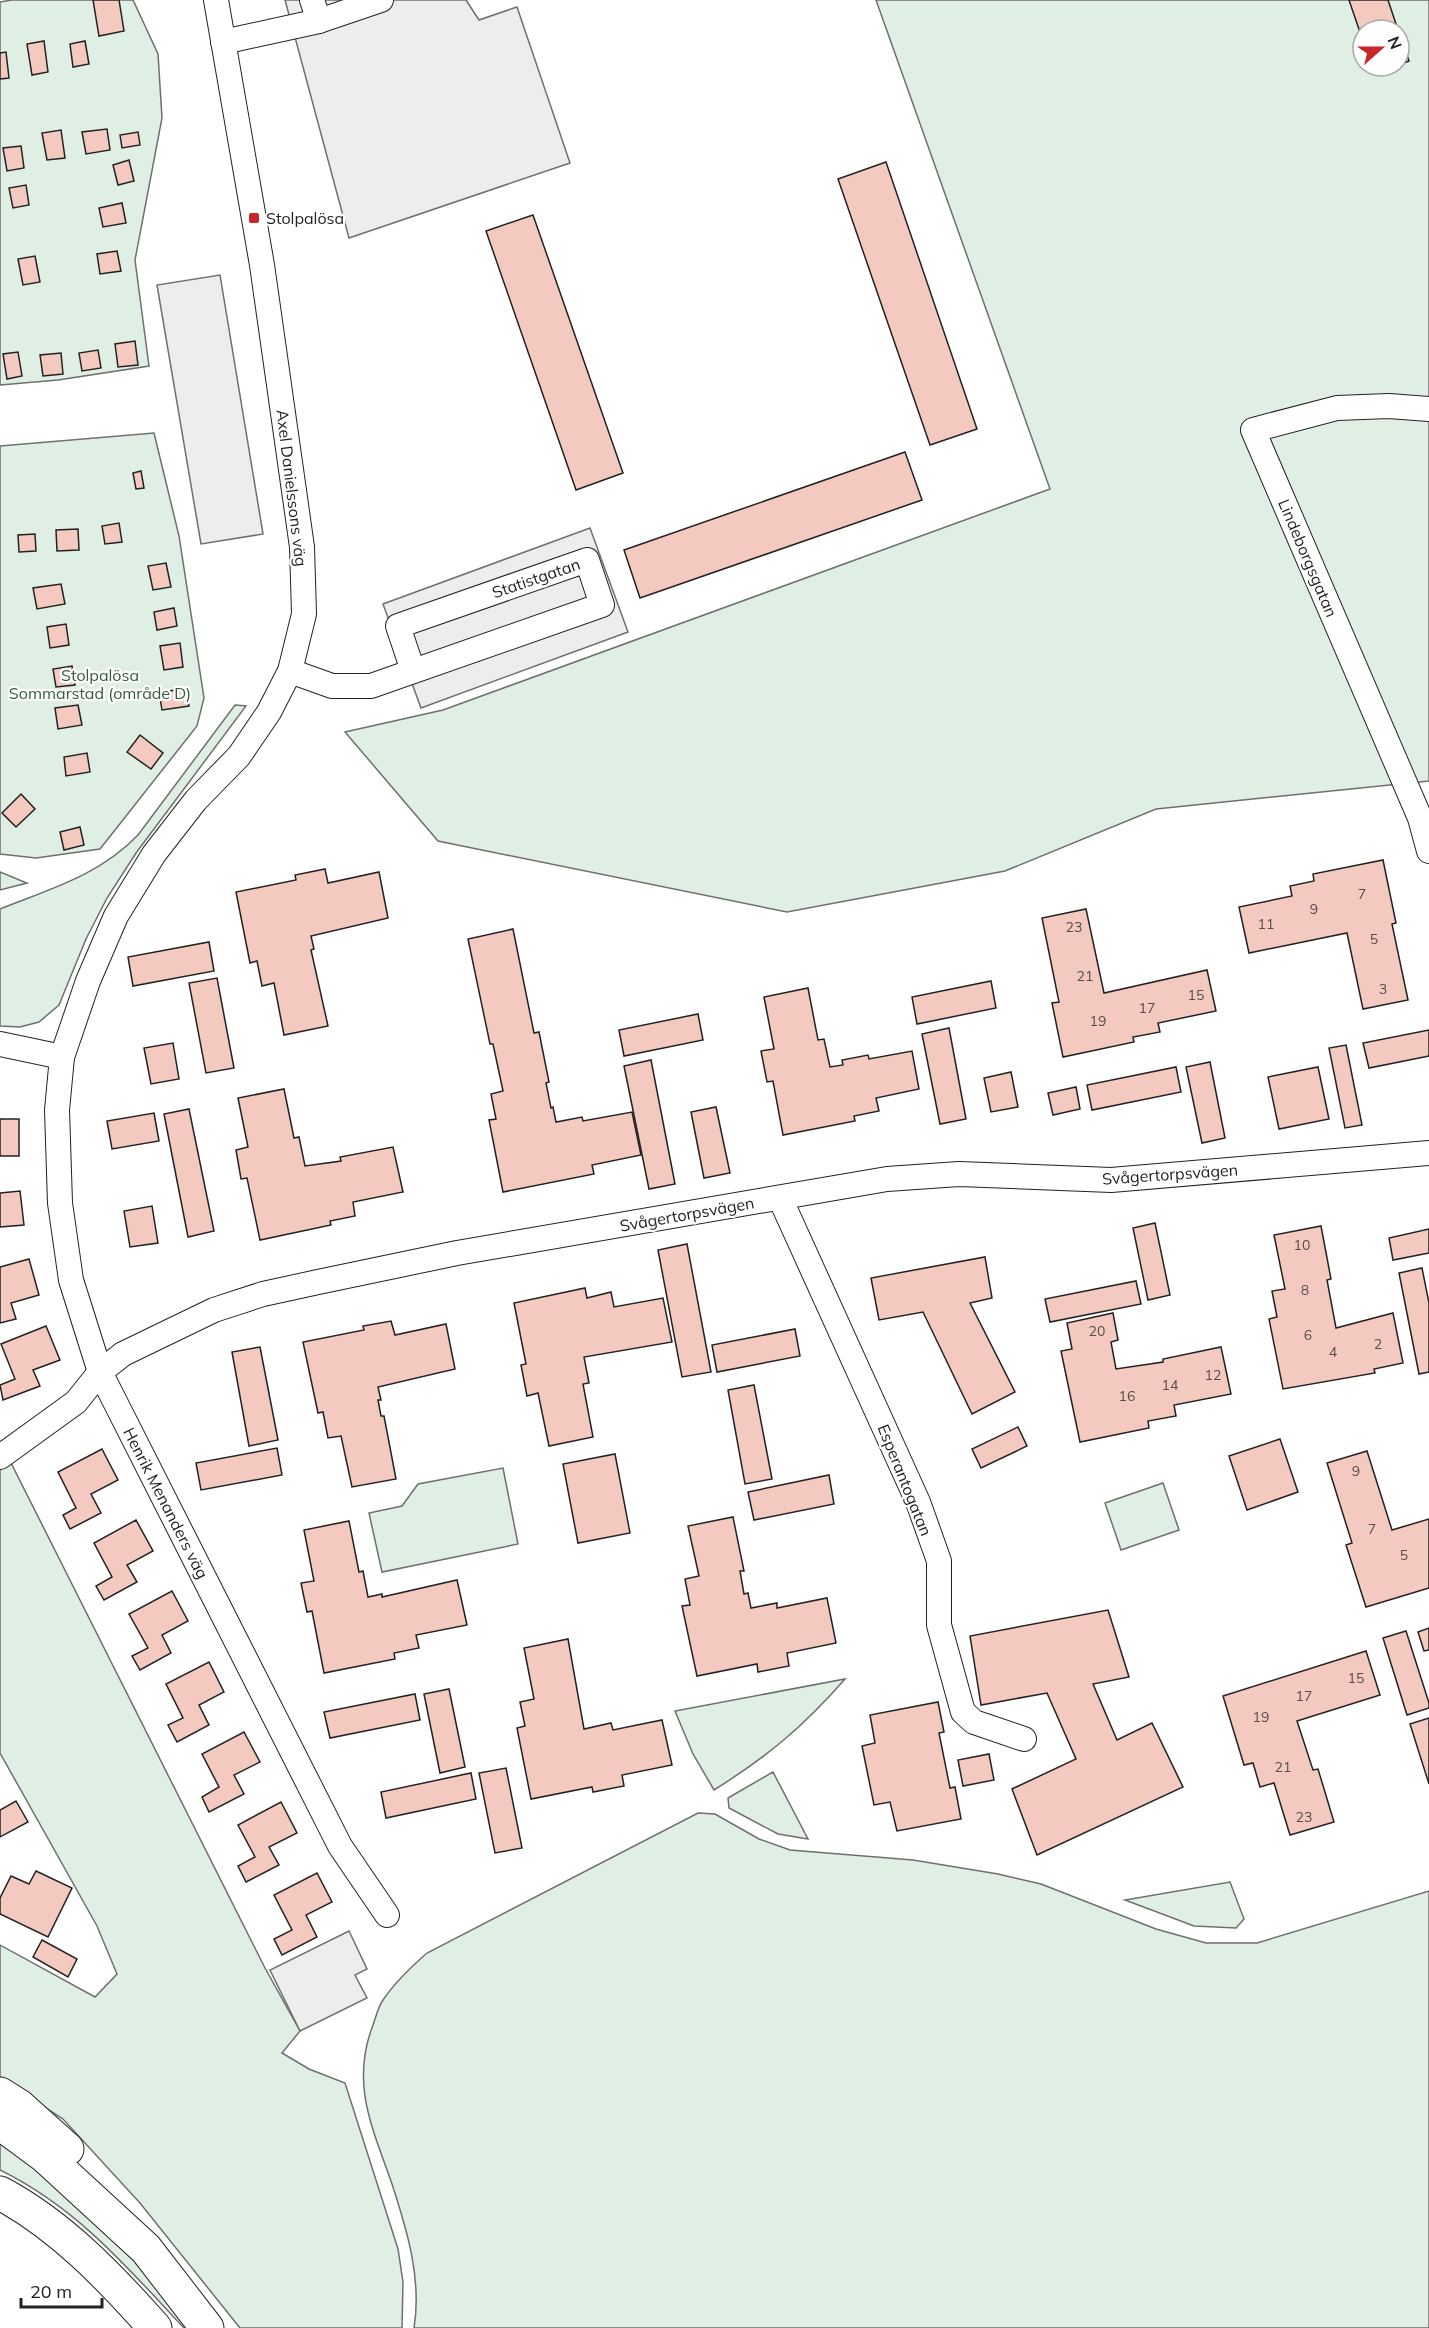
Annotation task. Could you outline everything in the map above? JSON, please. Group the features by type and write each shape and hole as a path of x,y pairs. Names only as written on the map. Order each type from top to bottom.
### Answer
{"street":[{"name":"Axel Danielssons väg","path":"63,1057 88,981 116,916 154,854 196,800 239,756 269,712 291,671 304,614 302,547 262,265 216,0"},
{"path":"223,42 316,10 381,0"},
{"name":"Lindeborgsgatan","path":"1429,409 1389,405 1337,408 1253,430 1420,818 1429,851"},
{"name":"Statistgatan","path":"291,671 332,686 371,686 603,604 587,560 398,626 414,670"},
{"path":"0,1044 63,1057"},
{"name":"Henrik Menanders väg","path":"63,1057 57,1110 56,1152 64,1246 71,1280 100,1372 340,1846 387,1915"},
{"name":"Svågertorpsvägen","path":"0,1457 76,1402 100,1372 123,1354 163,1332 214,1310 263,1294 457,1253 886,1179 959,1174 1111,1180 1429,1153"},
{"name":"Esperantogatan","path":"780,1198 918,1502 939,1561 939,1624 963,1712 974,1722 1024,1739"},
{"path":"0,2094 19,2106 67,2148 98,2183 207,2328"},
{"path":"0,2123 46,2157 146,2249"},
{"path":"0,2193 25,2206 75,2246 155,2328"}],"green space":[{"path":"12,0 133,0 158,54 162,118 135,260 149,366 58,380 0,385 0,2"},
{"path":"876,0 1429,0 1429,781 1156,809 1005,871 787,912 438,841 345,732 443,710 1050,489"},
{"name":"Stolpalösa Sommarstad (område D)","path":"154,433 179,536 204,698 197,726 100,849 36,858 0,854 0,446"},
{"path":"235,705 246,706 136,853 107,898 86,939 59,1005 39,1022 20,1027 0,1026 0,909 74,880 123,849 138,835"},
{"path":"0,872 27,883 0,890"},
{"path":"0,1441 265,1968 300,2031 282,2053 309,2069 345,2083 398,2249 403,2282 402,2328 240,2328 140,2203 63,2119 0,2078 0,1945 95,1997 117,1974 97,1926 0,1753"},
{"path":"503,1468 518,1544 382,1572 369,1513 402,1506 418,1484"},
{"path":"1163,1483 1179,1530 1121,1550 1105,1503"},
{"path":"845,1679 784,1740 714,1790 693,1754 675,1711"},
{"path":"773,1772 808,1839 778,1834 729,1808 728,1798"},
{"path":"698,1813 715,1814 759,1839 790,1850 913,1860 998,1874 1041,1884 1156,1929 1206,1943 1257,1943 1429,1891 1429,2328 414,2328 416,2291 412,2255 398,2201 372,2125 364,2087 366,2047 381,2003 409,1969 427,1953"},
{"path":"1230,1882 1244,1919 1236,1928 1194,1926 1125,1900"},
{"path":"0,2139 21,2152 147,2273 191,2328 184,2328 121,2261 77,2220 28,2185 0,2170"}],"shaded area":[{"path":"285,0 466,0 479,20 517,7 570,163 349,238"},
{"path":"220,275 263,534 201,544 157,285"},
{"path":"590,528 628,632 421,708 383,604"},
{"path":"349,1931 367,1969 355,1975 367,1998 300,2031 270,1970"}],"building":[{"path":"93,0 119,0 124,31 99,36"},
{"path":"1349,0 1388,0 1394,18 1355,18"},
{"path":"44,41 48,72 32,75 27,44"},
{"path":"85,41 89,64 73,67 70,44"},
{"path":"6,52 9,78 0,79 0,53"},
{"path":"107,129 110,150 86,154 82,132"},
{"path":"61,130 65,158 47,160 42,133"},
{"path":"138,132 140,145 122,148 120,135"},
{"path":"21,146 24,168 7,171 3,148"},
{"path":"129,160 134,181 118,185 113,165"},
{"path":"886,162 977,429 930,445 838,179"},
{"path":"26,185 29,205 13,208 9,188"},
{"path":"122,203 126,223 103,227 99,208"},
{"path":"533,215 623,473 576,490 486,231"},
{"path":"117,251 121,271 100,274 97,254"},
{"path":"35,256 40,282 23,285 18,259"},
{"path":"135,341 138,365 118,367 115,344"},
{"path":"98,350 101,368 82,371 79,353"},
{"path":"18,352 22,376 7,379 3,354"},
{"path":"61,353 63,374 43,376 40,355"},
{"path":"905,452 922,500 640,598 624,550"},
{"path":"141,471 144,488 136,489 133,473"},
{"path":"119,523 122,542 105,544 102,526"},
{"path":"78,529 79,550 57,551 56,530"},
{"path":"35,534 36,551 19,552 18,535"},
{"path":"166,563 171,587 153,590 148,566"},
{"path":"61,584 65,604 37,609 33,588"},
{"path":"174,608 177,626 157,630 154,612"},
{"path":"66,624 69,645 50,648 47,627"},
{"path":"180,643 183,667 164,670 160,646"},
{"path":"72,666 75,685 56,687 53,669"},
{"path":"186,689 189,706 162,710 159,692"},
{"path":"78,705 82,725 58,729 55,708"},
{"path":"140,735 163,753 151,769 127,752"},
{"path":"87,753 90,772 66,776 64,757"},
{"path":"21,794 35,809 16,827 2,813"},
{"path":"80,827 84,845 64,850 60,832"},
{"path":"1383,860 1396,923 1392,924 1408,1000 1363,1009 1347,933 1249,953 1239,907 1292,896 1290,886 1314,881 1313,874"},
{"path":"325,869 328,883 379,872 388,918 311,936 314,949 311,950 328,1026 284,1035 274,983 262,986 257,961 250,963 236,892 296,880 295,875"},
{"path":"1086,909 1104,993 1207,970 1216,1011 1158,1023 1160,1032 1133,1037 1134,1042 1063,1057 1052,1003 1059,1002 1042,918"},
{"path":"513,929 534,1033 539,1032 549,1082 546,1083 556,1122 582,1117 583,1121 632,1112 641,1155 592,1165 594,1174 503,1192 489,1120 496,1119 491,1094 503,1091 493,1044 490,1044 468,939"},
{"path":"209,942 214,971 133,986 128,957"},
{"path":"217,978 234,1068 206,1073 189,983"},
{"path":"991,981 996,1008 917,1024 912,997"},
{"path":"808,988 818,1040 824,1039 830,1067 843,1065 842,1060 868,1055 869,1059 912,1051 919,1089 876,1098 879,1111 854,1116 855,1121 783,1135 773,1081 767,1082 761,1051 774,1049 764,997"},
{"path":"698,1014 703,1040 624,1056 619,1030"},
{"path":"949,1028 966,1119 940,1124 922,1034"},
{"path":"1429,1030 1429,1056 1369,1068 1363,1043"},
{"path":"173,1043 179,1079 151,1084 144,1048"},
{"path":"1346,1045 1362,1125 1345,1128 1329,1048"},
{"path":"651,1060 675,1184 649,1189 624,1066"},
{"path":"1210,1062 1225,1138 1202,1143 1186,1067"},
{"path":"1176,1067 1181,1092 1092,1110 1087,1085"},
{"path":"1318,1067 1329,1119 1279,1129 1268,1077"},
{"path":"1011,1072 1018,1107 991,1112 984,1078"},
{"path":"1076,1087 1080,1109 1053,1115 1048,1093"},
{"path":"284,1089 294,1138 299,1137 305,1166 341,1161 340,1157 393,1147 403,1192 353,1202 355,1216 330,1221 331,1225 260,1240 247,1178 241,1179 236,1150 248,1147 238,1098"},
{"path":"716,1107 730,1173 704,1178 691,1112"},
{"path":"189,1109 214,1231 188,1237 164,1114"},
{"path":"154,1113 159,1141 112,1149 107,1121"},
{"path":"0,1119 19,1119 19,1156 0,1156"},
{"path":"20,1191 24,1225 0,1227 0,1193"},
{"path":"152,1206 158,1243 130,1247 124,1211"},
{"path":"1155,1223 1170,1295 1148,1300 1133,1228"},
{"path":"1321,1226 1331,1279 1327,1280 1336,1328 1393,1313 1403,1363 1374,1369 1375,1373 1283,1389 1269,1319 1277,1317 1272,1291 1285,1289 1274,1235"},
{"path":"1429,1229 1429,1253 1393,1260 1389,1238"},
{"path":"687,1244 711,1372 682,1377 658,1250"},
{"path":"985,1257 992,1298 970,1303 1015,1392 972,1414 923,1312 879,1320 871,1278"},
{"path":"29,1259 39,1295 11,1303 16,1319 0,1323 0,1267"},
{"path":"1422,1268 1429,1303 1429,1372 1419,1374 1399,1273"},
{"path":"1136,1281 1141,1304 1050,1322 1045,1299"},
{"path":"585,1288 587,1298 611,1292 614,1307 663,1298 672,1342 584,1357 589,1383 583,1384 593,1437 549,1446 538,1393 527,1396 521,1365 526,1364 514,1303"},
{"path":"1113,1313 1118,1340 1111,1342 1116,1369 1163,1362 1163,1359 1221,1347 1231,1394 1174,1405 1176,1416 1148,1421 1149,1428 1080,1442 1061,1351 1072,1349 1067,1323"},
{"path":"391,1321 395,1335 446,1324 455,1369 378,1387 381,1416 384,1416 396,1479 352,1487 341,1436 328,1438 323,1412 318,1413 303,1342 364,1330 363,1326"},
{"path":"46,1326 60,1360 33,1370 40,1386 3,1400 0,1385 15,1379 1,1344"},
{"path":"795,1329 800,1356 717,1372 712,1345"},
{"path":"260,1347 278,1440 249,1446 232,1352"},
{"path":"754,1385 772,1479 745,1484 728,1390"},
{"path":"1018,1427 1027,1446 981,1468 972,1449"},
{"path":"1280,1439 1298,1492 1247,1510 1229,1456"},
{"path":"277,1448 282,1475 201,1490 196,1463"},
{"path":"102,1449 118,1480 91,1494 101,1513 70,1529 63,1515 76,1508 58,1472"},
{"path":"1367,1451 1392,1530 1429,1519 1429,1588 1366,1607 1346,1545 1352,1543 1327,1463"},
{"path":"615,1454 630,1533 578,1543 563,1464"},
{"path":"829,1475 834,1504 754,1520 748,1492"},
{"path":"733,1517 744,1571 740,1571 744,1594 748,1593 751,1608 777,1603 777,1608 827,1598 836,1643 787,1653 789,1666 758,1672 757,1664 697,1676 682,1606 690,1605 685,1579 699,1576 688,1526"},
{"path":"136,1520 153,1551 127,1565 137,1582 104,1600 96,1586 112,1577 94,1543"},
{"path":"349,1521 359,1572 363,1571 368,1597 382,1594 382,1597 457,1580 467,1625 416,1635 419,1648 394,1653 395,1659 324,1673 312,1611 307,1612 301,1583 314,1581 304,1530"},
{"path":"172,1591 188,1621 162,1635 171,1653 140,1670 132,1656 148,1648 129,1614"},
{"path":"1108,1610 1129,1677 1093,1684 1117,1740 1152,1723 1183,1787 1037,1855 1012,1789 1076,1759 1047,1693 981,1705 970,1636"},
{"path":"1429,1628 1429,1650 1424,1651 1418,1632"},
{"path":"1406,1631 1429,1703 1429,1708 1407,1715 1383,1638"},
{"path":"568,1639 584,1729 611,1723 613,1730 662,1720 672,1765 622,1775 624,1786 593,1792 592,1787 531,1799 517,1728 525,1726 520,1702 534,1699 524,1648"},
{"path":"1366,1651 1380,1695 1297,1721 1313,1770 1318,1769 1334,1822 1290,1835 1274,1783 1260,1787 1253,1763 1244,1765 1223,1696"},
{"path":"209,1662 224,1692 199,1705 209,1725 177,1742 168,1725 183,1718 166,1684"},
{"path":"449,1689 465,1767 440,1773 424,1694"},
{"path":"415,1694 420,1720 330,1738 324,1712"},
{"path":"938,1702 944,1732 939,1733 950,1788 955,1787 961,1819 897,1831 890,1802 874,1805 862,1746 875,1743 870,1715"},
{"path":"1429,1718 1429,1784 1410,1724"},
{"path":"244,1732 260,1762 234,1775 244,1794 209,1812 202,1797 219,1787 202,1754"},
{"path":"989,1754 994,1780 963,1786 958,1760"},
{"path":"506,1768 522,1848 495,1853 479,1773"},
{"path":"471,1773 476,1799 386,1818 381,1792"},
{"path":"16,1801 28,1822 0,1837 0,1810"},
{"path":"281,1802 297,1833 269,1847 279,1865 246,1882 238,1866 255,1857 238,1825"},
{"path":"36,1871 72,1888 48,1937 0,1914 0,1898 11,1876 29,1884"},
{"path":"317,1873 332,1902 306,1915 317,1937 282,1955 274,1939 292,1930 274,1895"},
{"path":"42,1940 77,1959 68,1977 33,1957"}],"place":[{"name":"Stolpalösa","path":"254,218"}]}
